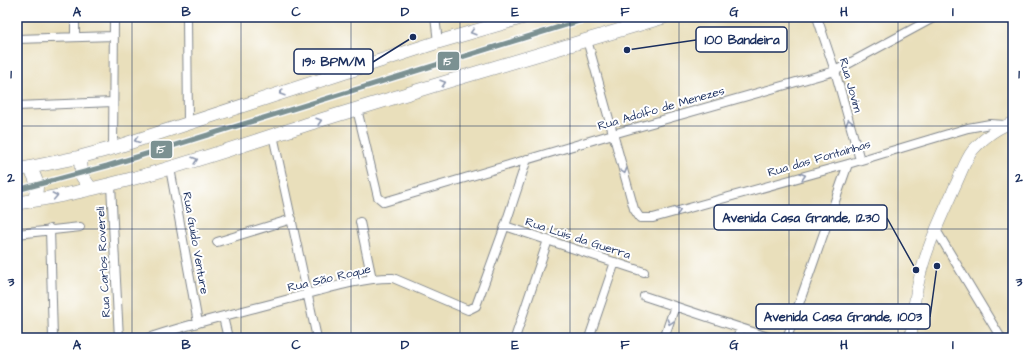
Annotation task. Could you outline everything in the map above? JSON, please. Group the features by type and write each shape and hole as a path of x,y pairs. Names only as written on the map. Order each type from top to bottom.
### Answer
{"main road":[{"path":"23,169 80,157 113,148 438,42 524,17"},
{"path":"17,203 111,185 357,109 664,17"},
{"path":"911,338 913,310 919,279 936,230 973,151 995,130 1009,124"},
{"path":"80,157 82,176 91,190"},
{"path":"23,169 37,181 37,192 34,200"}],"street":[{"path":"75,17 75,37"},
{"path":"113,148 114,17"},
{"path":"187,17 188,124"},
{"path":"435,17 438,42"},
{"name":"Rua Jovim","path":"817,17 835,71 860,160"},
{"name":"Rua Adolfo de Menezes","path":"357,109 378,197 384,202 613,134 835,71 936,17"},
{"path":"17,39 114,36"},
{"path":"587,40 613,134"},
{"path":"17,106 114,102"},
{"name":"Rua das Fontainhas","path":"613,134 634,209 640,218 653,218 848,164 968,128 990,124 1009,124"},
{"path":"274,135 317,338"},
{"name":"Rua São Roque","path":"148,338 198,323 308,294 372,279 393,278 471,310 476,306 527,159"},
{"path":"787,338 848,164"},
{"name":"Rua Guido Venture","path":"170,168 198,323"},
{"name":"Rua Carlos Rovereli","path":"111,185 119,338"},
{"path":"217,242 292,219"},
{"path":"360,222 372,279"},
{"name":"Rua Luis da Guerra","path":"505,226 644,272"},
{"path":"17,234 50,229 80,227"},
{"path":"50,229 53,338"},
{"path":"936,230 1001,338"},
{"path":"515,338 548,240"},
{"path":"590,338 615,262"},
{"path":"644,296 772,338"},
{"path":"664,338 675,306"},
{"path":"223,317 228,338"},
{"path":"737,338 741,328"}],"transit line":[{"name":"15","path":"17,190 107,166 592,17"}],"place":[{"name":"19º BPM/M","path":"413,37"},
{"name":"100 Bandeira","path":"627,50"},
{"name":"Avenida Casa Grande, 1003","path":"937,266"},
{"name":"Avenida Casa Grande, 1230","path":"916,270"}]}
